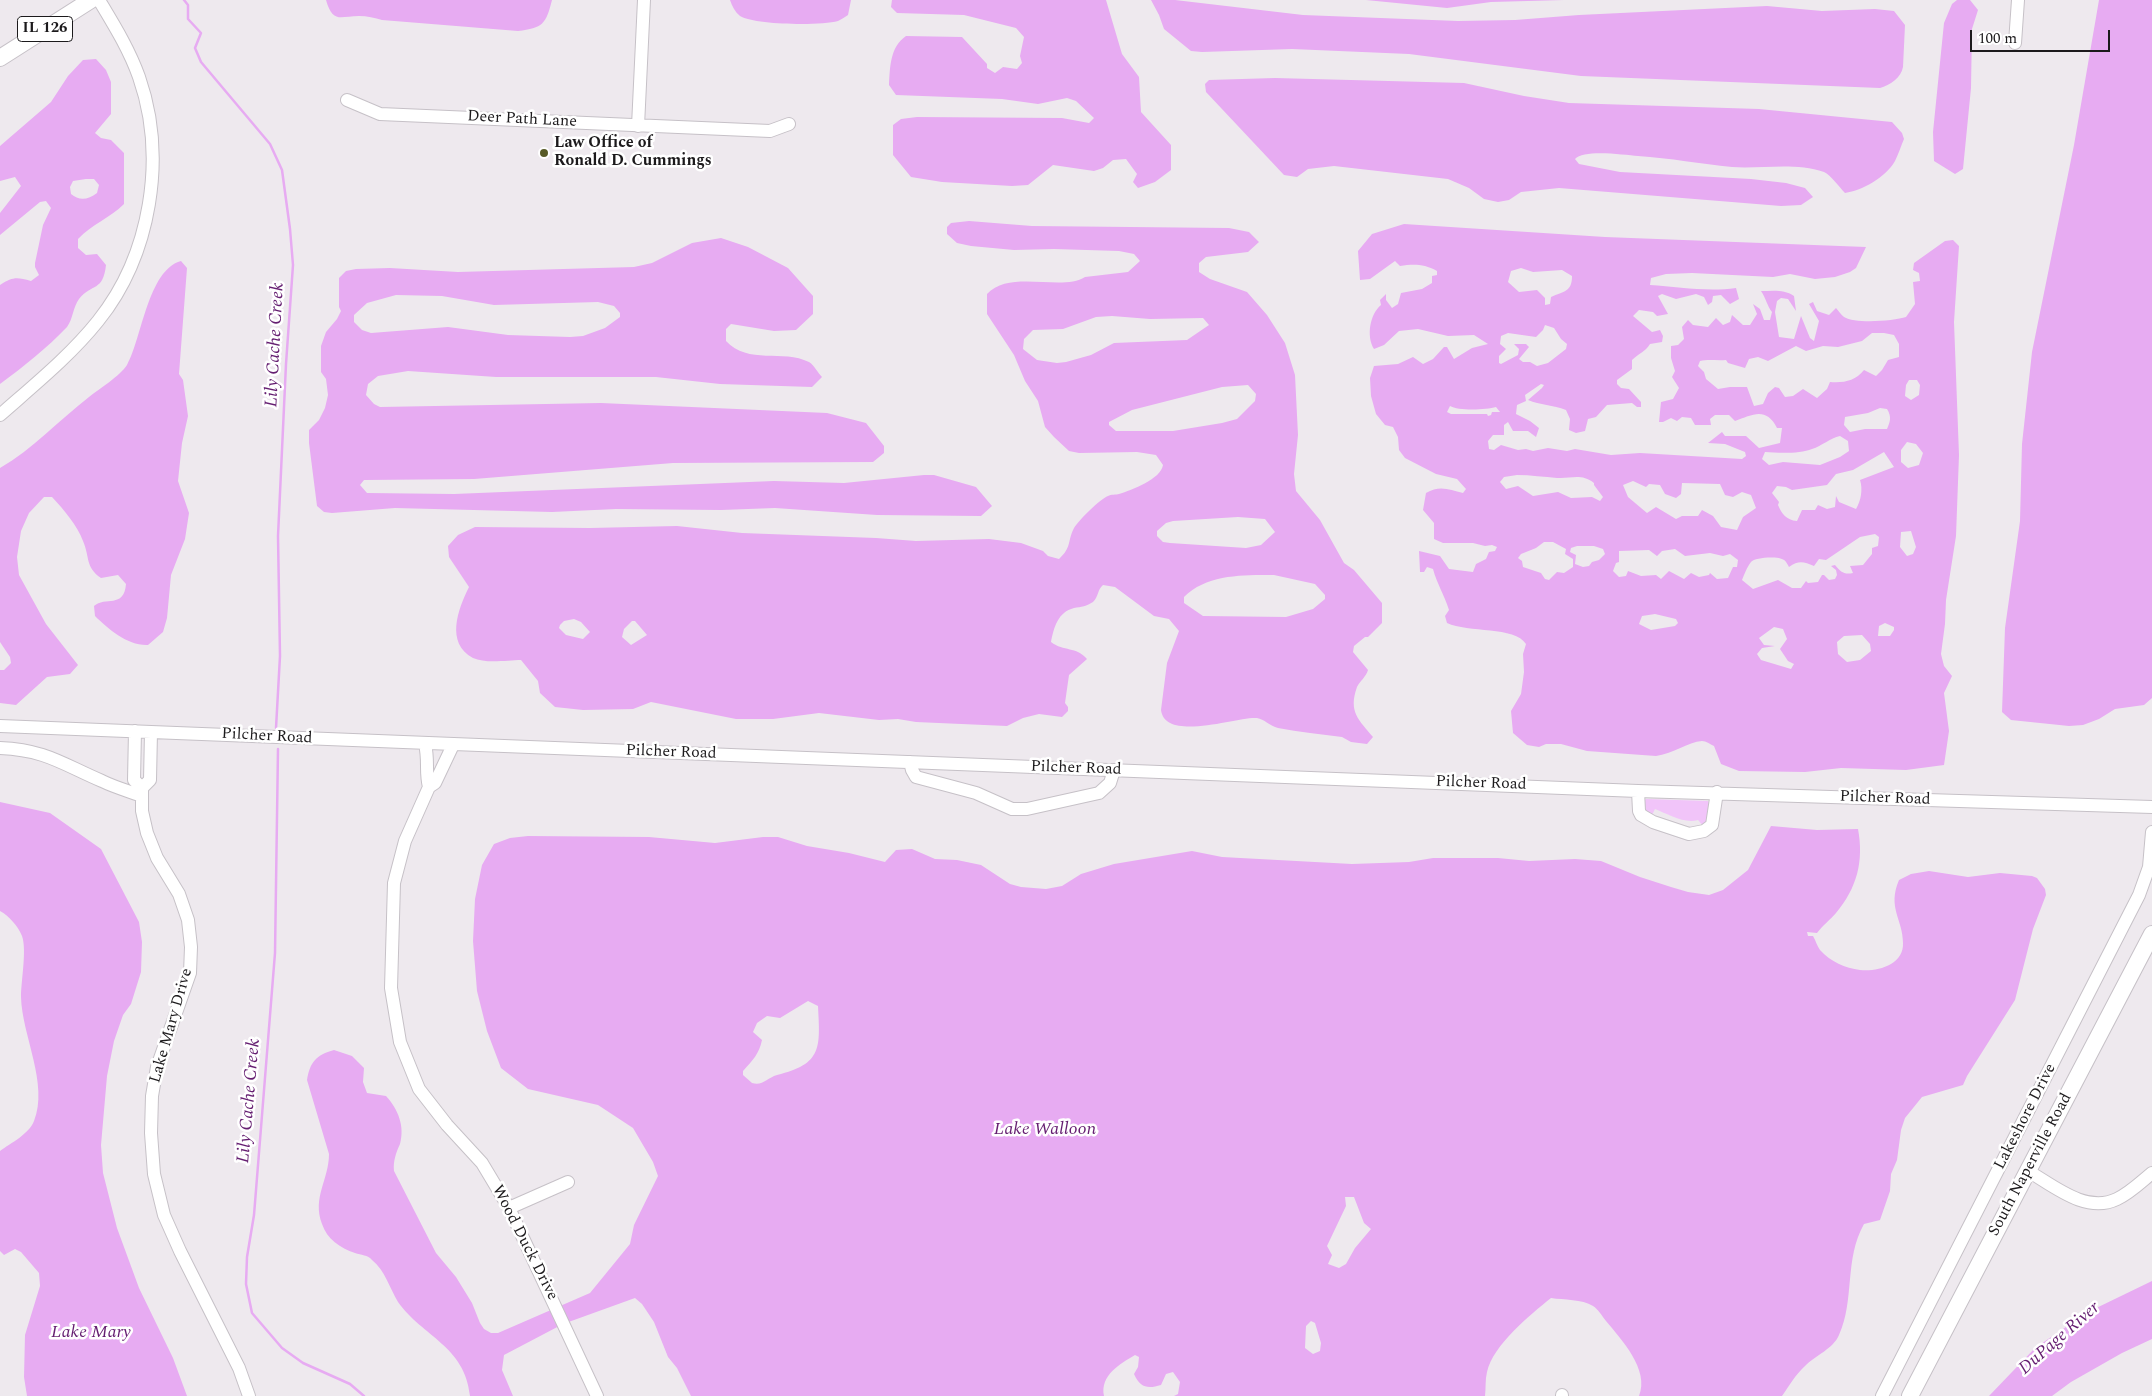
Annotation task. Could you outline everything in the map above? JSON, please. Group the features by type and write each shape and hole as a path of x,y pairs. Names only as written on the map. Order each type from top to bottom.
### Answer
{"main road":[{"name":"IL 126","path":"0,58 91,0"},
{"name":"South Naperville Road","path":"1910,1396 2152,934"}],"street":[{"path":"0,416 65,357 99,320 129,270 145,222 152,160 152,138 145,101 139,79 122,37 99,0"},
{"path":"638,126 644,0"},
{"path":"2015,43 2018,0"},
{"name":"Deer Path Lane","path":"348,100 380,114 770,131 788,124"},
{"name":"Pilcher Road","path":"0,726 1638,791 2152,807"},
{"name":"Lake Mary Drive","path":"135,731 134,780 142,792 147,833 157,858 179,894 188,920 191,947 190,973 157,1067 152,1096 150,1133 154,1174 164,1216 239,1368 249,1396"},
{"name":"Lake Mary Drive","path":"142,792 150,780 151,732"},
{"name":"Wood Duck Drive","path":"425,744 428,757 426,778 429,787"},
{"name":"Wood Duck Drive","path":"453,745 435,783 429,787 405,841 394,883 391,988 400,1042 419,1089 447,1125 482,1163 509,1208 597,1396"},
{"path":"0,748 28,750 48,755 103,782 142,792"},
{"path":"910,762 916,777 976,793 1012,809 1027,809 1099,793 1110,784 1114,770"},
{"path":"134,763 150,764"},
{"path":"1638,791 1638,811 1641,815 1653,822 1689,834 1704,831 1712,825 1717,792"},
{"name":"Lakeshore Drive","path":"1882,1396 2139,895 2149,867 2152,832"},
{"path":"2028,1171 2085,1202 2097,1204 2119,1198 2152,1173"},
{"path":"509,1208 568,1182"}],"shaded area":[{"path":"1646,799 1708,801 1712,807 1704,827 1698,820 1682,820 1655,809 1651,817 1644,812 1644,801"}],"water":[{"path":"326,0 552,0 548,15 542,23 533,28 518,31 382,20 362,16 338,17 331,13"},
{"path":"730,0 851,0 848,15 838,21 803,24 773,23 748,19 738,14"},
{"path":"892,0 1106,0 1122,54 1139,77 1141,112 1171,145 1171,170 1155,182 1138,188 1133,182 1137,174 1126,159 1113,160 1103,168 1094,171 1053,165 1028,185 1012,186 942,182 911,177 893,155 893,125 901,119 917,117 1062,118 1089,123 1094,118 1076,101 1067,98 1038,104 1002,99 896,95 889,85 892,58 897,46 906,36 962,37 987,64 987,68 995,73 1003,67 1017,69 1022,63 1020,56 1024,37 1016,28 964,15 897,13 891,7"},
{"path":"1151,0 1175,0 1303,15 1458,21 1515,20 1767,6 1822,11 1875,9 1894,11 1905,25 1903,67 1900,74 1894,80 1880,88 1581,76 1409,54 1292,49 1202,52 1191,51 1164,29"},
{"path":"1366,0 1564,0 1491,2 1447,8"},
{"path":"1957,0 1970,0 1978,10 1972,29 1971,88 1963,169 1955,174 1934,161 1933,132 1944,23 1952,4"},
{"path":"2099,0 2152,0 2152,698 2144,705 2115,709 2099,719 2083,725 2069,726 2011,720 2002,712 2005,628 2020,521 2022,444 2032,352 2074,145"},
{"path":"96,59 106,70 111,82 111,114 95,133 101,138 111,140 124,153 124,204 78,239 78,248 86,255 97,254 106,265 105,274 100,283 79,299 67,327 35,357 0,384 0,285 15,278 31,281 39,275 35,263 43,225 51,208 46,201 40,202 0,235 0,213 21,186 15,177 0,181 0,146 51,102 68,76 83,60","holes":["94,179 99,185 97,193 94,195 80,199 71,194 70,187 73,181"]},
{"path":"1275,78 1464,83 1524,96 1569,103 1759,109 1892,122 1902,133 1904,139 1895,161 1886,173 1866,186 1845,193 1824,172 1802,167 1732,167 1605,153 1587,154 1575,159 1579,164 1620,172 1751,179 1786,183 1805,188 1813,197 1801,205 1781,206 1559,188 1521,192 1509,200 1498,202 1484,199 1469,188 1448,179 1334,166 1308,169 1297,177 1284,175 1206,92 1205,84 1209,80"},
{"path":"969,221 1032,226 1229,228 1249,232 1259,242 1248,252 1206,257 1199,263 1199,272 1210,279 1247,292 1267,315 1285,343 1295,375 1298,435 1294,474 1296,491 1320,520 1344,563 1354,570 1382,603 1382,623 1368,637 1365,637 1354,646 1353,652 1368,670 1357,687 1354,703 1356,715 1373,737 1367,744 1351,742 1342,737 1278,728 1257,718 1188,727 1175,725 1166,720 1161,710 1167,663 1179,631 1169,619 1154,616 1115,587 1103,585 1093,602 1064,613 1060,617 1054,631 1051,642 1079,652 1087,659 1069,675 1065,703 1068,711 1062,717 1039,714 1023,718 1007,726 916,722 898,719 879,720 819,713 773,719 736,719 651,702 633,709 583,710 555,707 540,693 538,681 521,660 484,661 473,658 464,652 459,644 456,625 461,605 469,587 449,557 448,546 458,535 475,527 590,528 677,526 742,533 916,541 989,539 1021,543 1043,551 1048,556 1059,559 1068,548 1074,528 1104,498 1138,487 1157,475 1163,465 1156,455 1137,452 1079,453 1069,451 1054,437 1045,427 1038,401 1025,381 1014,355 987,314 987,294 997,287 1009,283 1022,282 1075,281 1085,277 1128,272 1140,261 1134,254 1119,251 1014,250 971,246 957,243 947,234 947,227 951,223","holes":["1096,317 1203,318 1209,325 1187,340 1114,343 1091,355 1066,362 1057,363 1037,360 1023,349 1024,339 1033,330 1063,329","1248,385 1256,394 1255,401 1237,419 1222,423 1173,431 1116,431 1109,425 1109,422 1132,410 1222,387","1238,517 1265,519 1275,532 1261,545 1246,548 1170,543 1163,542 1157,536 1157,531 1166,523","1274,575 1315,584 1325,595 1325,599 1313,609 1286,617 1203,616 1184,603 1184,597 1193,589 1214,580 1238,576","574,619 581,622 590,632 583,639 566,635 559,628 564,621","632,621 635,621 647,635 631,645 622,637 624,629"]},
{"path":"1404,224 1605,237 1866,247 1856,268 1835,277 1815,279 1790,274 1773,277 1692,273 1666,274 1651,278 1650,285 1704,289 1736,288 1739,299 1730,304 1721,295 1713,296 1712,302 1708,305 1704,297 1696,294 1676,299 1662,294 1658,296 1668,314 1657,316 1653,312 1639,310 1633,316 1652,332 1660,330 1663,336 1662,342 1650,344 1632,360 1632,369 1617,380 1617,384 1621,388 1629,389 1641,402 1641,407 1637,407 1632,403 1607,405 1596,417 1588,419 1585,431 1576,433 1569,430 1570,419 1566,410 1528,400 1542,388 1544,385 1541,384 1525,395 1526,401 1517,405 1516,414 1539,428 1536,437 1528,431 1513,431 1508,422 1504,425 1504,435 1493,435 1488,441 1489,449 1494,450 1501,445 1518,450 1526,449 1533,451 1548,448 1567,451 1575,449 1611,455 1640,453 1742,459 1746,456 1745,452 1725,444 1708,443 1722,432 1725,436 1746,436 1759,448 1780,443 1782,428 1777,428 1768,417 1758,414 1735,421 1729,415 1715,415 1710,419 1711,425 1695,425 1691,418 1682,417 1677,421 1671,418 1659,422 1661,402 1673,399 1679,388 1672,377 1675,371 1671,358 1671,346 1678,345 1684,339 1682,327 1688,320 1693,325 1708,327 1716,318 1723,325 1730,322 1732,315 1743,325 1750,325 1757,314 1753,304 1760,309 1764,320 1770,320 1772,312 1761,291 1782,291 1794,296 1796,311 1788,299 1781,298 1777,301 1775,312 1779,337 1794,339 1801,316 1810,338 1814,341 1819,321 1809,304 1813,302 1817,311 1829,315 1836,308 1844,317 1857,321 1884,321 1906,317 1915,304 1913,282 1920,281 1919,273 1913,270 1914,263 1945,241 1953,240 1959,246 1954,322 1959,455 1956,536 1946,600 1941,654 1944,666 1952,676 1944,693 1949,731 1944,765 1906,770 1841,768 1805,772 1739,771 1721,764 1714,746 1704,741 1691,743 1656,756 1587,751 1561,744 1546,744 1539,747 1527,745 1513,733 1511,711 1521,694 1524,672 1523,654 1526,644 1520,638 1502,632 1467,628 1447,623 1445,616 1449,610 1433,569 1427,567 1424,572 1420,572 1419,551 1440,556 1449,569 1473,572 1476,564 1486,559 1489,552 1495,551 1497,547 1473,543 1443,543 1434,539 1434,523 1423,510 1426,493 1440,488 1463,493 1466,489 1457,479 1436,474 1405,458 1399,450 1398,437 1393,427 1385,425 1376,414 1371,396 1370,378 1374,366 1398,364 1413,357 1423,364 1433,359 1444,347 1447,347 1454,359 1472,348 1488,344 1474,335 1448,336 1418,329 1399,331 1384,345 1374,349 1370,338 1370,326 1374,314 1381,305 1380,300 1386,294 1386,300 1392,308 1398,304 1401,293 1422,289 1432,283 1432,276 1437,275 1437,271 1419,265 1400,266 1395,261 1370,279 1360,280 1358,251 1372,234","holes":["1521,268 1533,272 1562,270 1572,276 1569,288 1551,297 1550,304 1545,305 1545,298 1537,290 1519,292 1508,282 1511,271","1545,325 1554,328 1561,339 1567,344 1566,349 1548,363 1537,366 1519,359 1529,347 1526,344 1514,344 1519,349 1518,355 1501,364 1499,363 1499,356 1506,349 1500,344 1501,336 1508,333 1536,337","1872,333 1884,333 1894,335 1899,344 1899,357 1888,360 1876,376 1864,370 1857,377 1849,380 1830,382 1827,389 1817,398 1803,389 1793,396 1785,397 1779,388 1775,387 1768,393 1763,404 1754,406 1747,387 1718,389 1706,379 1704,372 1698,366 1700,361 1726,360 1728,363 1745,368 1749,359 1758,357 1768,361 1796,346 1806,351 1823,346 1838,347 1862,341","1909,380 1917,380 1920,385 1919,395 1911,400 1905,396 1906,385","1450,406 1459,409 1496,407 1500,412 1492,412 1488,416 1487,414 1451,414 1447,412","1880,408 1887,409 1890,415 1887,429 1865,429 1850,432 1844,425 1845,417 1868,413","1840,436 1848,441 1849,451 1820,465 1783,462 1769,465 1762,459 1765,452 1801,452 1816,448","1907,442 1916,444 1923,453 1919,465 1908,468 1901,462 1901,450","1884,452 1894,467 1860,480 1861,495 1856,509 1839,502 1836,496 1835,507 1827,509 1818,505 1815,510 1802,510 1797,521 1787,518 1783,514 1778,505 1779,502 1772,493 1777,486 1792,490 1827,485 1836,474 1853,470","1517,475 1557,478 1580,477 1594,483 1603,497 1600,501 1592,497 1571,498 1558,492 1533,496 1518,486 1506,489 1500,482 1504,477","1633,481 1646,487 1649,484 1660,485 1665,494 1676,498 1681,494 1682,483 1720,484 1725,495 1733,497 1742,492 1751,495 1756,508 1743,517 1737,530 1721,527 1713,516 1702,510 1698,516 1682,516 1676,519 1656,507 1647,513 1628,497 1623,485","1911,531 1916,547 1913,554 1907,556 1900,547 1901,532","1875,534 1879,537 1878,546 1872,548 1872,554 1863,565 1850,566 1853,573 1845,573 1835,565 1831,566 1836,570 1837,575 1835,579 1829,580 1822,575 1818,582 1808,583 1806,581 1801,588 1792,588 1778,580 1753,589 1742,580 1753,560 1762,558 1781,559 1789,567 1802,562 1814,566 1819,559 1826,560 1860,537","1544,542 1553,542 1566,549 1565,554 1573,559 1573,567 1564,573 1557,572 1549,580 1545,579 1541,573 1523,567 1522,561 1518,558 1521,554 1536,548","1577,546 1594,546 1603,549 1605,554 1589,566 1583,567 1575,564 1576,555 1570,552 1571,548","1675,549 1685,556 1710,553 1723,556 1730,554 1738,560 1737,567 1733,567 1728,578 1717,579 1710,573 1709,575 1699,577 1691,573 1684,579 1669,571 1661,579 1656,575 1641,576 1628,571 1626,576 1619,577 1613,571 1616,563 1619,562 1619,551 1649,550 1657,556 1662,551","1655,614 1676,619 1678,623 1675,626 1651,630 1639,624 1642,616","1885,623 1894,627 1890,636 1878,636 1879,626","1774,627 1783,629 1787,639 1780,649 1788,661 1794,664 1791,669 1761,660 1757,654 1762,648 1775,646 1764,645 1759,638","1862,635 1870,644 1871,651 1860,660 1847,662 1838,654 1837,642 1844,636"]},
{"path":"721,238 748,247 788,268 813,296 813,314 796,330 774,331 731,324 726,329 726,341 745,353 799,358 809,362 822,377 812,387 720,384 656,377 496,377 408,371 378,376 368,384 366,395 374,404 380,407 601,403 827,413 866,423 884,446 884,453 873,462 673,463 474,479 364,480 360,485 367,493 454,494 774,481 844,483 934,475 976,487 992,506 981,516 877,515 775,508 721,510 616,509 552,512 395,508 332,513 324,512 317,506 309,430 319,420 325,408 328,395 326,379 321,372 321,346 326,332 341,311 339,307 339,278 346,271 390,268 458,272 634,267 652,263 692,243","holes":["396,295 442,296 494,305 598,302 614,306 620,313 620,317 605,328 583,336 570,337 508,335 448,327 371,333 362,330 354,322 354,315 367,303"]},
{"path":"181,261 187,268 179,374 183,380 188,416 182,443 178,481 189,513 185,539 171,575 167,618 163,632 148,645 141,645 119,636 95,616 94,606 98,603 113,601 122,597 126,584 118,575 101,578 92,570 83,541 74,523 52,497 44,497 29,513 21,531 17,557 19,575 46,624 78,665 70,674 47,677 16,705 0,703 0,670 4,670 11,663 10,657 0,642 0,468 35,443 124,369 132,353 153,291 161,277 170,267"},
{"name":"Lake Mary","path":"0,802 50,813 101,849 139,922 142,942 141,972 131,1004 123,1015 114,1041 107,1076 101,1145 103,1173 117,1228 139,1288 173,1358 187,1396 27,1396 24,1377 25,1335 40,1286 39,1273 21,1252 15,1249 4,1255 0,1251 0,1151 32,1126 38,1107 38,1092 34,1060 22,1012 21,997 24,957 22,936 16,925 0,911"},
{"name":"Lake Walloon","path":"1771,826 1817,830 1858,829 1860,852 1854,884 1843,904 1817,933 1807,932 1808,936 1813,936 1820,950 1829,958 1849,968 1860,970 1874,970 1888,966 1899,957 1903,943 1895,906 1896,890 1899,880 1911,874 1929,871 1968,877 2000,873 2032,876 2037,878 2045,889 2046,895 2033,929 2015,1000 1963,1085 1922,1097 1905,1118 1901,1130 1897,1160 1891,1174 1890,1191 1880,1220 1864,1224 1858,1237 1854,1251 1847,1308 1839,1335 1829,1348 1802,1369 1782,1396 1639,1396 1641,1376 1637,1366 1626,1346 1598,1311 1593,1306 1584,1302 1551,1298 1513,1331 1497,1351 1487,1372 1485,1396 1174,1396 1178,1394 1180,1382 1173,1372 1166,1374 1161,1385 1152,1387 1142,1385 1136,1379 1134,1374 1138,1367 1139,1357 1135,1355 1118,1366 1108,1376 1105,1382 1104,1396 691,1396 677,1368 668,1357 654,1322 642,1304 635,1298 563,1324 504,1355 502,1370 513,1396 470,1396 460,1365 452,1354 408,1314 398,1302 377,1264 364,1255 344,1248 327,1234 319,1214 320,1197 329,1154 307,1080 310,1068 315,1060 323,1054 334,1050 352,1056 364,1068 363,1082 367,1093 386,1096 394,1106 402,1131 400,1144 394,1160 394,1171 436,1253 456,1277 472,1303 484,1329 491,1333 498,1333 590,1293 630,1244 634,1225 658,1176 653,1162 633,1128 598,1105 528,1089 501,1068 487,1031 477,991 473,941 475,899 482,865 494,844 510,838 528,836 649,837 715,843 778,837 807,846 849,853 885,862 896,850 912,849 935,859 957,860 981,865 1010,884 1046,889 1062,886 1081,874 1114,864 1192,851 1222,857 1352,864 1409,862 1433,858 1498,858 1529,861 1575,859 1601,861 1671,887 1709,895 1723,890 1748,870","holes":["808,1001 818,1006 819,1033 816,1052 811,1059 792,1071 774,1076 762,1083 752,1083 743,1075 743,1071 755,1057 761,1045 762,1040 753,1032 757,1023 767,1016 780,1018","1345,1197 1354,1197 1364,1223 1371,1229 1355,1248 1346,1264 1339,1268 1328,1264 1332,1255 1327,1246 1346,1206","1311,1321 1315,1323 1321,1343 1320,1351 1313,1354 1305,1348 1306,1326"]},
{"name":"DuPage River","path":"2152,1281 2152,1339 2122,1353 2071,1382 2052,1396 1989,1396 2035,1348 2088,1312"}],"waterway":[{"name":"Lily Cache Creek","path":"184,0 188,5 188,19 201,33 195,48 201,62 270,144 282,170 290,229 293,265 286,364 278,536 280,656 276,728"},
{"name":"Lily Cache Creek","path":"278,749 275,953 254,1215 247,1257 246,1284 252,1313 282,1348 303,1363 350,1384 364,1396"}],"place":[{"name":"Law Office of Ronald D. Cummings","path":"544,153"}]}
